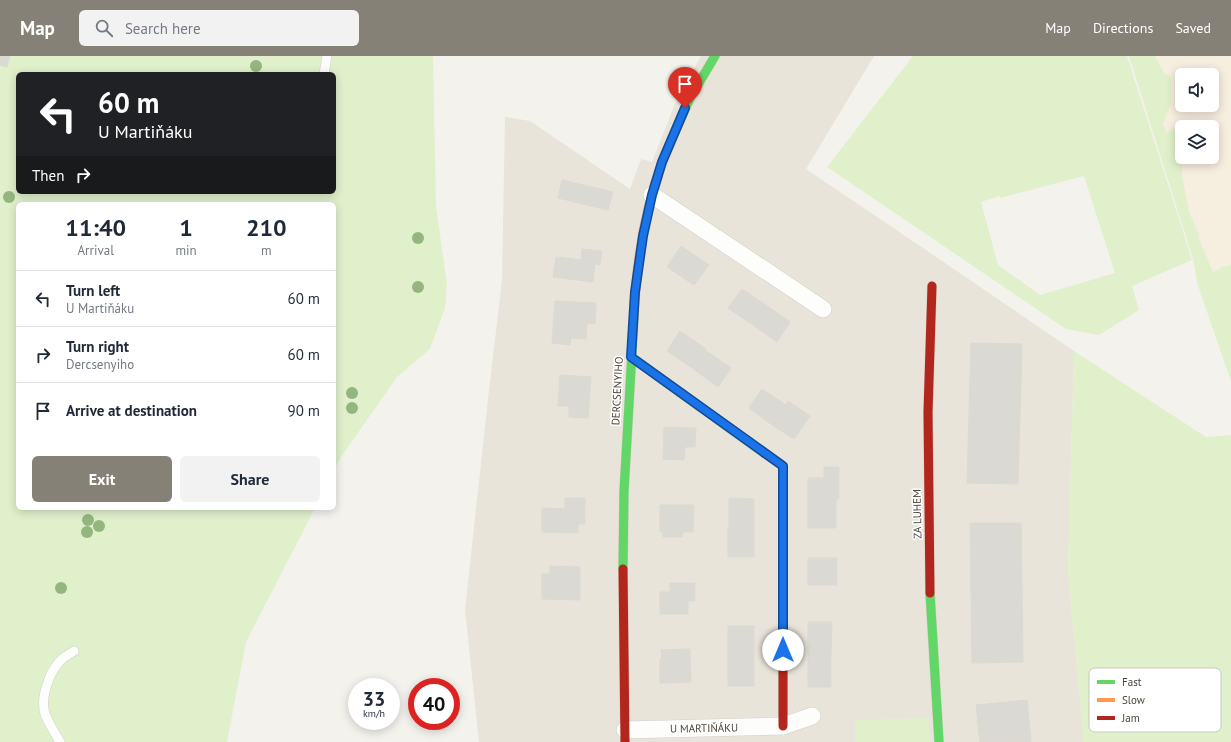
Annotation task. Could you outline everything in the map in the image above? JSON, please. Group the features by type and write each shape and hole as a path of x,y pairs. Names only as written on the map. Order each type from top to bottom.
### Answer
{"street":[{"name":"DERCSENYIHO","path":"625,736 623,610 624,491 635,292 643,236 652,195 662,162 690,98 715,56"},
{"path":"652,195 824,309"},
{"name":"ZA LUHEM","path":"932,286 928,412 930,595 939,742"},
{"path":"631,357 783,466 783,726"},
{"name":"U MARTIŇÁKU","path":"625,736 783,726 812,716"}],"lane":[{"path":"324,72 327,56"},
{"path":"60,742 45,714 43,705 44,697 56,666 61,660 74,651"}],"shaded area":[{"path":"701,56 874,56 806,169 1074,351 1068,571 1084,742 479,742 465,610 502,280 505,117 530,121 630,189 641,159 652,162 677,99"},
{"path":"1155,56 1231,56 1231,265 1213,272 1189,212 1182,175 1182,164 1219,164 1219,120 1175,120 1175,130 1167,133 1163,124 1171,103 1164,73"}],"green space":[{"path":"0,56 433,56 436,206 447,285 445,308 430,349 397,377 336,466 336,202 16,202 16,510 314,510 246,642 227,742 0,742"},
{"path":"913,56 1127,56 1192,260 1132,286 1139,310 1099,335 1066,329 827,167","holes":["1084,176 1115,273 1040,295 998,265 981,202"]},
{"path":"1129,56 1155,56 1164,73 1171,77 1171,103 1163,124 1167,133 1175,129 1175,164 1182,164 1182,175 1189,212 1213,272 1225,266 1231,265 1231,381 1198,286 1193,259"},
{"path":"1074,351 1206,437 1231,435 1231,742 1084,742 1068,571"},
{"path":"928,718 930,742 855,742 855,720"}],"building":[{"path":"0,56 10,56 7,67 0,65"},
{"path":"562,180 613,192 608,210 558,198"},
{"path":"681,246 709,265 694,285 667,267"},
{"path":"582,249 602,251 600,265 595,264 593,282 553,277 556,257 581,260"},
{"path":"742,289 766,305 753,325 728,308"},
{"path":"555,301 596,303 595,324 587,323 586,339 571,338 570,345 552,343"},
{"path":"766,305 790,322 777,342 753,325"},
{"path":"680,331 706,349 692,368 667,351"},
{"path":"971,343 1022,344 1018,484 967,483"},
{"path":"705,350 731,368 718,387 692,368"},
{"path":"560,375 591,377 588,418 569,417 569,406 558,406"},
{"path":"762,389 786,405 772,425 749,408"},
{"path":"788,401 810,416 794,439 772,425"},
{"path":"664,427 696,428 695,447 685,447 684,460 663,459"},
{"path":"824,467 839,467 839,499 808,499 808,478 824,478"},
{"path":"565,498 585,498 585,524 578,524 578,533 542,532 542,508 565,509"},
{"path":"729,498 754,499 754,529 729,529"},
{"path":"808,499 836,499 836,528 808,528"},
{"path":"660,505 694,505 693,532 683,532 682,537 663,537 663,532 660,532"},
{"path":"970,523 1021,523 1023,662 972,663"},
{"path":"728,528 754,529 754,557 728,557"},
{"path":"808,558 837,558 837,585 808,585"},
{"path":"550,566 580,567 580,600 542,599 542,574 550,574"},
{"path":"670,583 695,583 695,601 688,601 688,614 660,614 660,592 670,592"},
{"path":"808,622 832,622 831,655 808,655"},
{"path":"728,626 754,626 754,656 728,656"},
{"path":"690,649 690,658 662,659 661,650"},
{"path":"808,655 831,655 831,687 808,687"},
{"path":"728,656 754,656 754,686 728,686"},
{"path":"690,658 691,682 660,683 660,659"},
{"path":"1027,700 1031,742 980,742 976,705"}],"traffic: fast":[{"path":"675,132 690,98 715,56"},
{"path":"623,569 624,491 634,317"},
{"path":"631,357 764,453"},
{"path":"930,593 939,742"}],"traffic: slow":[{"path":"634,317 639,258 650,200 675,132"}],"traffic: jam":[{"path":"930,593 928,412 932,286"},
{"path":"764,453 783,466 783,726"},
{"path":"623,569 625,742"}],"route":[{"path":"685,108 656,180 643,236 635,292 631,357 783,466 783,650"}]}
